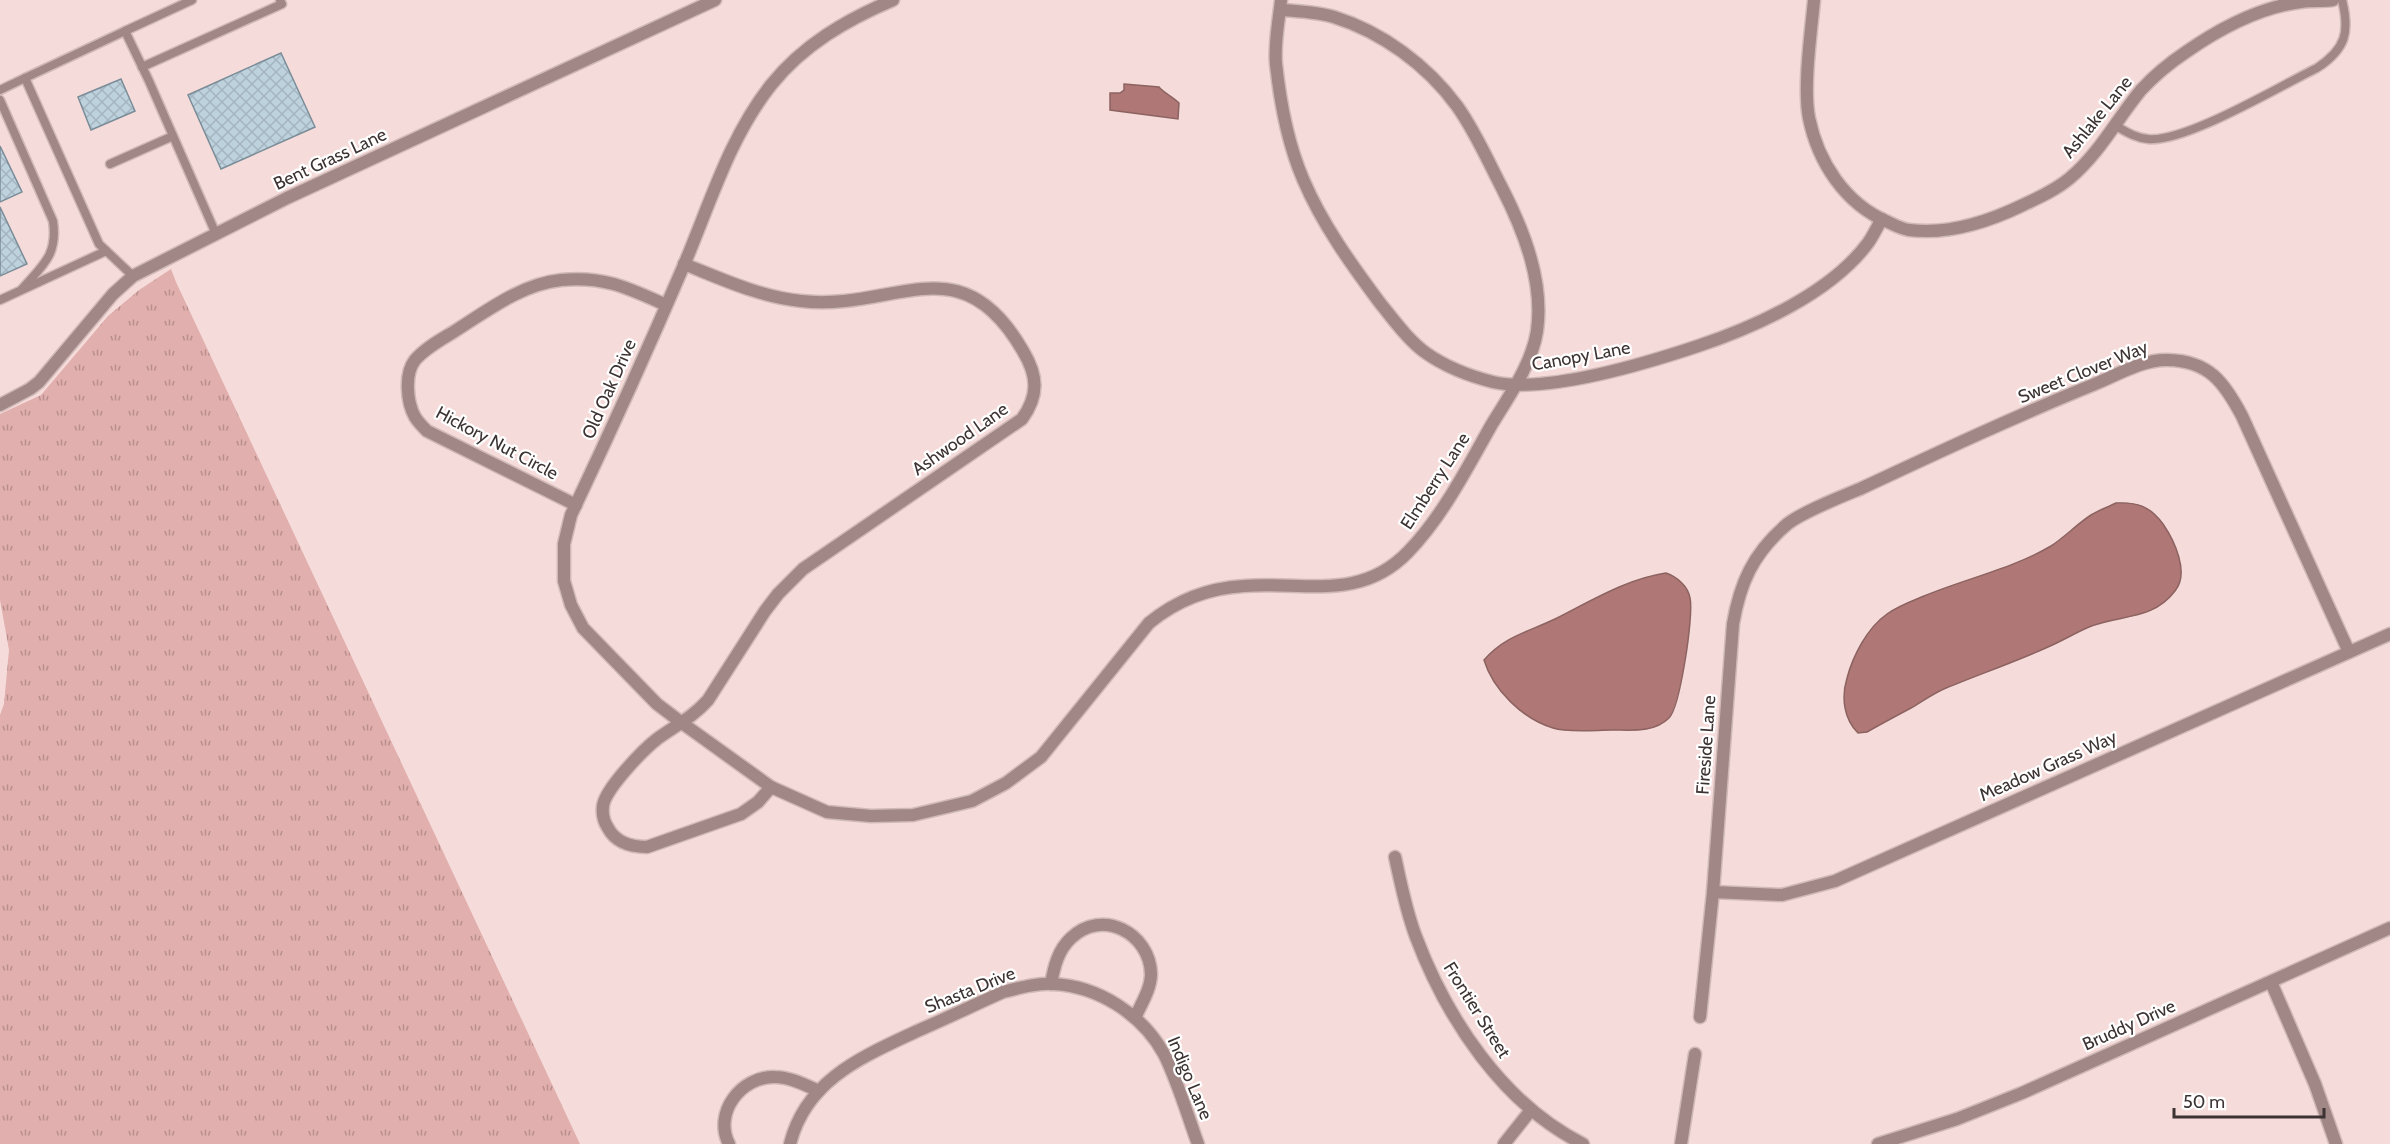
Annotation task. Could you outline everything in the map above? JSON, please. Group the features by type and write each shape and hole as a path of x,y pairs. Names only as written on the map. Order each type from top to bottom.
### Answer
{"street":[{"name":"Bent Grass Lane","path":"0,405 39,382 113,294 133,276 287,198 715,0"},
{"name":"Old Oak Drive","path":"771,787 657,704 584,628 571,605 564,581 564,544 576,505 684,264 731,148 771,86 798,56 828,32 862,13 893,0"},
{"name":"Ashlake Lane","path":"1814,0 1808,75 1809,117 1821,155 1841,188 1861,208 1907,230 1935,230 1972,225 2009,212 2069,180 2091,157 2143,88 2184,53 2213,36 2273,8 2302,2 2333,0"},
{"name":"Canopy Lane","path":"1280,5 1276,60 1292,143 1302,178 1318,210 1352,266 1400,328 1425,352 1453,369 1494,382 1516,384 1564,381 1649,362 1731,335 1795,303 1825,284 1868,243 1882,219"},
{"name":"Elmberry Lane","path":"771,787 827,812 871,816 913,815 972,801 1006,783 1041,757 1149,623 1165,610 1186,598 1211,590 1245,585 1310,588 1341,586 1368,579 1390,568 1408,553 1428,528 1462,476 1516,384 1531,353 1537,330 1533,268 1523,232 1474,134 1458,107 1438,82 1395,47 1335,17 1280,5"},
{"name":"Ashwood Lane","path":"684,264 750,290 801,301 826,303 919,288 945,288 967,294 989,306 1018,342 1029,362 1034,378 1032,405 1023,419 803,569 778,594 708,700 695,715 656,740 627,770 606,797 603,818 612,835 622,842 635,847 647,847 741,814 758,802 771,787"},
{"name":"Hickory Nut Circle","path":"576,505 427,431 410,406 409,376 414,361 433,345 499,303 531,287 560,280 588,280 617,284 666,305"},
{"name":"Sweet Clover Way","path":"1816,509 2031,411 2149,362 2166,360 2186,362 2200,366 2216,376 2229,392 2349,652"},
{"name":"Fireside Lane","path":"1700,1017 1713,892 1733,624 1738,595 1748,572 1770,541 1787,524 1816,509"},
{"name":"Meadow Grass Way","path":"1713,892 1782,895 1835,881 2390,634"},
{"name":"Frontier Street","path":"1395,857 1405,902 1416,936 1445,998 1473,1044 1493,1070 1531,1110 1544,1121 1582,1144"},
{"path":"1051,984 1057,958 1071,938 1091,926 1115,926 1138,939 1149,960 1151,975 1148,989 1135,1018"},
{"name":"Bruddy Drive","path":"1878,1144 1957,1119 2022,1093 2390,928"},
{"path":"2271,982 2298,1042 2336,1144"},
{"name":"Indigo Lane","path":"1051,984 1073,986 1090,992 1135,1018 1154,1038 1166,1060 1198,1144"},
{"name":"Shasta Drive","path":"790,1144 797,1124 819,1091 857,1059 1003,992 1051,984"},
{"path":"1681,1144 1695,1054"},
{"path":"729,1144 724,1124 728,1106 737,1093 748,1084 760,1078 774,1076 788,1078 819,1091"},
{"path":"1504,1144 1531,1110"}],"lane":[{"path":"0,90 192,0"},
{"path":"142,67 282,4 280,0"},
{"path":"2114,125 2135,137 2147,139 2176,136 2317,68 2330,59 2346,35 2348,27 2342,0"},
{"path":"125,32 216,234"},
{"path":"26,78 99,244 133,276"},
{"path":"0,100 53,221 56,239 49,258 22,290"},
{"path":"110,164 173,136"},
{"path":"0,300 106,250"}],"green space":[{"path":"171,269 580,1144 0,1144 0,715 4,704 9,650 0,600 0,414 41,395 108,316 139,290"}],"shaded area":[{"path":"1124,84 1159,87 1179,103 1178,119 1110,110 1110,93 1120,93 1124,90"},
{"path":"2116,503 2137,504 2148,509 2163,524 2172,539 2179,557 2181,575 2175,591 2166,601 2146,612 2089,627 2053,645 1946,688 1867,732 1858,733 1845,708 1845,686 1857,652 1867,635 1880,620 1891,611 1910,602 2037,554 2091,515"},
{"path":"1666,573 1684,586 1689,594 1691,608 1685,660 1677,697 1669,718 1663,723 1634,730 1559,730 1542,724 1520,710 1494,682 1484,660 1500,645 1623,585"}],"building":[{"path":"281,53 315,127 221,169 188,95"},
{"path":"121,79 135,111 91,130 78,97"},
{"path":"0,146 22,192 0,202"},
{"path":"0,207 27,264 0,276"}]}
